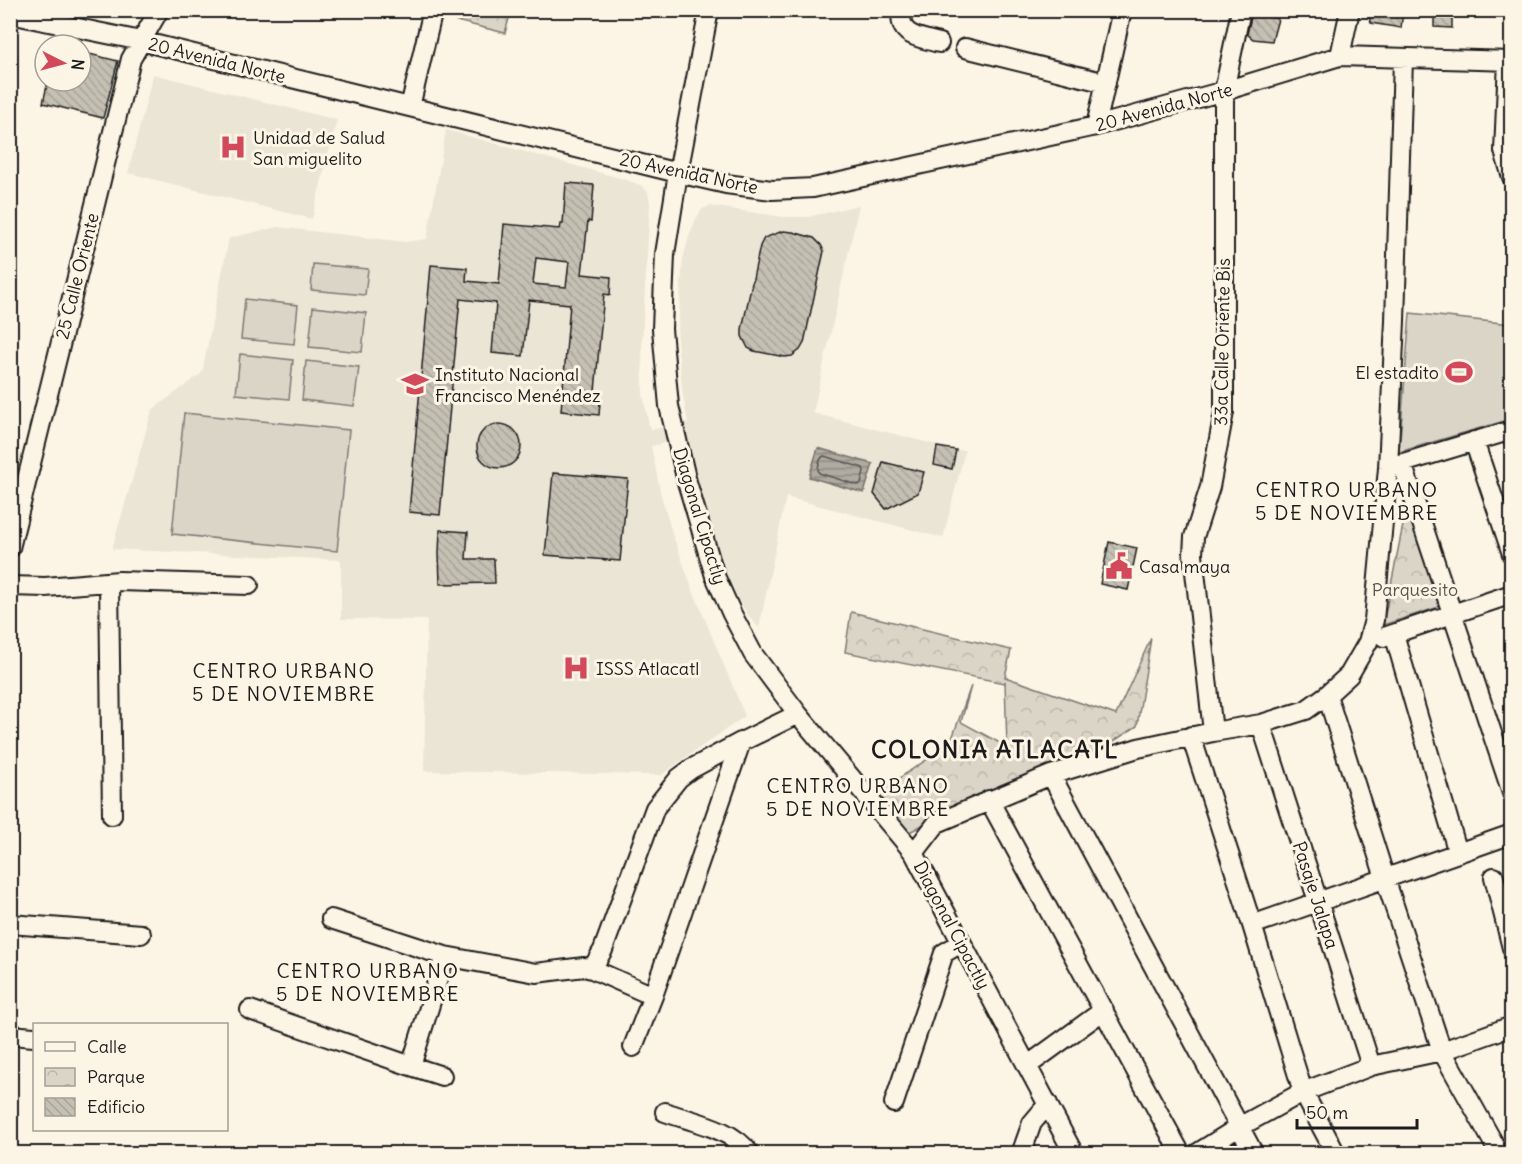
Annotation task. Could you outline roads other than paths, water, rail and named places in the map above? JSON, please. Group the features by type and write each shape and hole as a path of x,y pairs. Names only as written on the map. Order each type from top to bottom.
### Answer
{"street":[{"name":"25 Calle Oriente","path":"10,548 131,59 159,10"},
{"path":"410,107 433,10"},
{"name":"Diagonal Cipactly","path":"709,10 665,254 662,329 669,406 687,482 715,576 753,654 798,714 914,853 1074,1154"},
{"path":"902,10 901,24 908,33 939,43"},
{"path":"1096,126 1122,10"},
{"name":"33a Calle Oriente Bis","path":"1213,732 1193,554 1194,537 1210,487 1224,412 1224,92 1241,10"},
{"path":"1340,56 1350,10"},
{"name":"20 Avenida Norte","path":"10,14 141,41 678,173 726,184 772,190 813,188 1096,126 1224,92 1340,56 1510,61"},
{"path":"965,48 1106,83"},
{"path":"914,853 938,823 989,800 1051,775 1138,748 1261,723 1305,710 1327,695 1349,675 1368,642 1374,620 1395,465 1395,321 1403,58"},
{"path":"1510,61 1504,151 1512,177"},
{"path":"1395,465 1512,430"},
{"path":"1474,441 1512,554"},
{"path":"1395,465 1452,614 1512,793"},
{"path":"10,586 45,587 119,581 249,585"},
{"path":"109,582 112,815"},
{"path":"1368,642 1512,594"},
{"path":"1394,634 1458,853"},
{"path":"1327,695 1442,1051 1496,1152 1512,1139"},
{"path":"592,969 603,950 655,808 668,790 685,774 707,760 798,714"},
{"name":"Pasaje Jalapa","path":"1261,723 1371,1066"},
{"path":"1191,736 1303,1092 1336,1154"},
{"path":"633,1047 653,996 741,742"},
{"path":"1051,775 1254,1154"},
{"path":"989,800 1181,1154"},
{"path":"1252,925 1512,834"},
{"path":"1494,877 1512,948"},
{"path":"331,920 445,956 536,973 584,967 653,996"},
{"path":"10,924 141,934"},
{"path":"894,1103 944,953 962,943"},
{"path":"411,1066 445,956"},
{"path":"250,1010 442,1076"},
{"path":"1027,1066 1104,1010"},
{"path":"1196,1154 1239,1127 1303,1092 1371,1066 1442,1051 1512,1026"},
{"path":"10,1035 33,1037"},
{"path":"1021,1154 1032,1123 1048,1104"},
{"path":"665,1113 733,1137 750,1154"}],"water":[{"path":"818,448 873,464 864,493 809,477"}],"place":[{"name":"Unidad de Salud San miguelito","path":"233,147"},
{"name":"El estadito","path":"1459,372"},
{"name":"Instituto Nacional Francisco Menéndez","path":"415,384"},
{"name":"Casa maya","path":"1119,566"},
{"name":"ISSS Atlacatl","path":"576,668"}],"district":[{"name":"CENTRO URBANO 5 DE NOVIEMBRE","path":"1347,500"},
{"name":"CENTRO URBANO 5 DE NOVIEMBRE","path":"284,682"},
{"name":"COLONIA ATLACATL","path":"995,749"},
{"name":"CENTRO URBANO 5 DE NOVIEMBRE","path":"858,796"},
{"name":"CENTRO URBANO 5 DE NOVIEMBRE","path":"368,982"}],"park label":[{"name":"Parquesito","path":"1415,589"}]}
